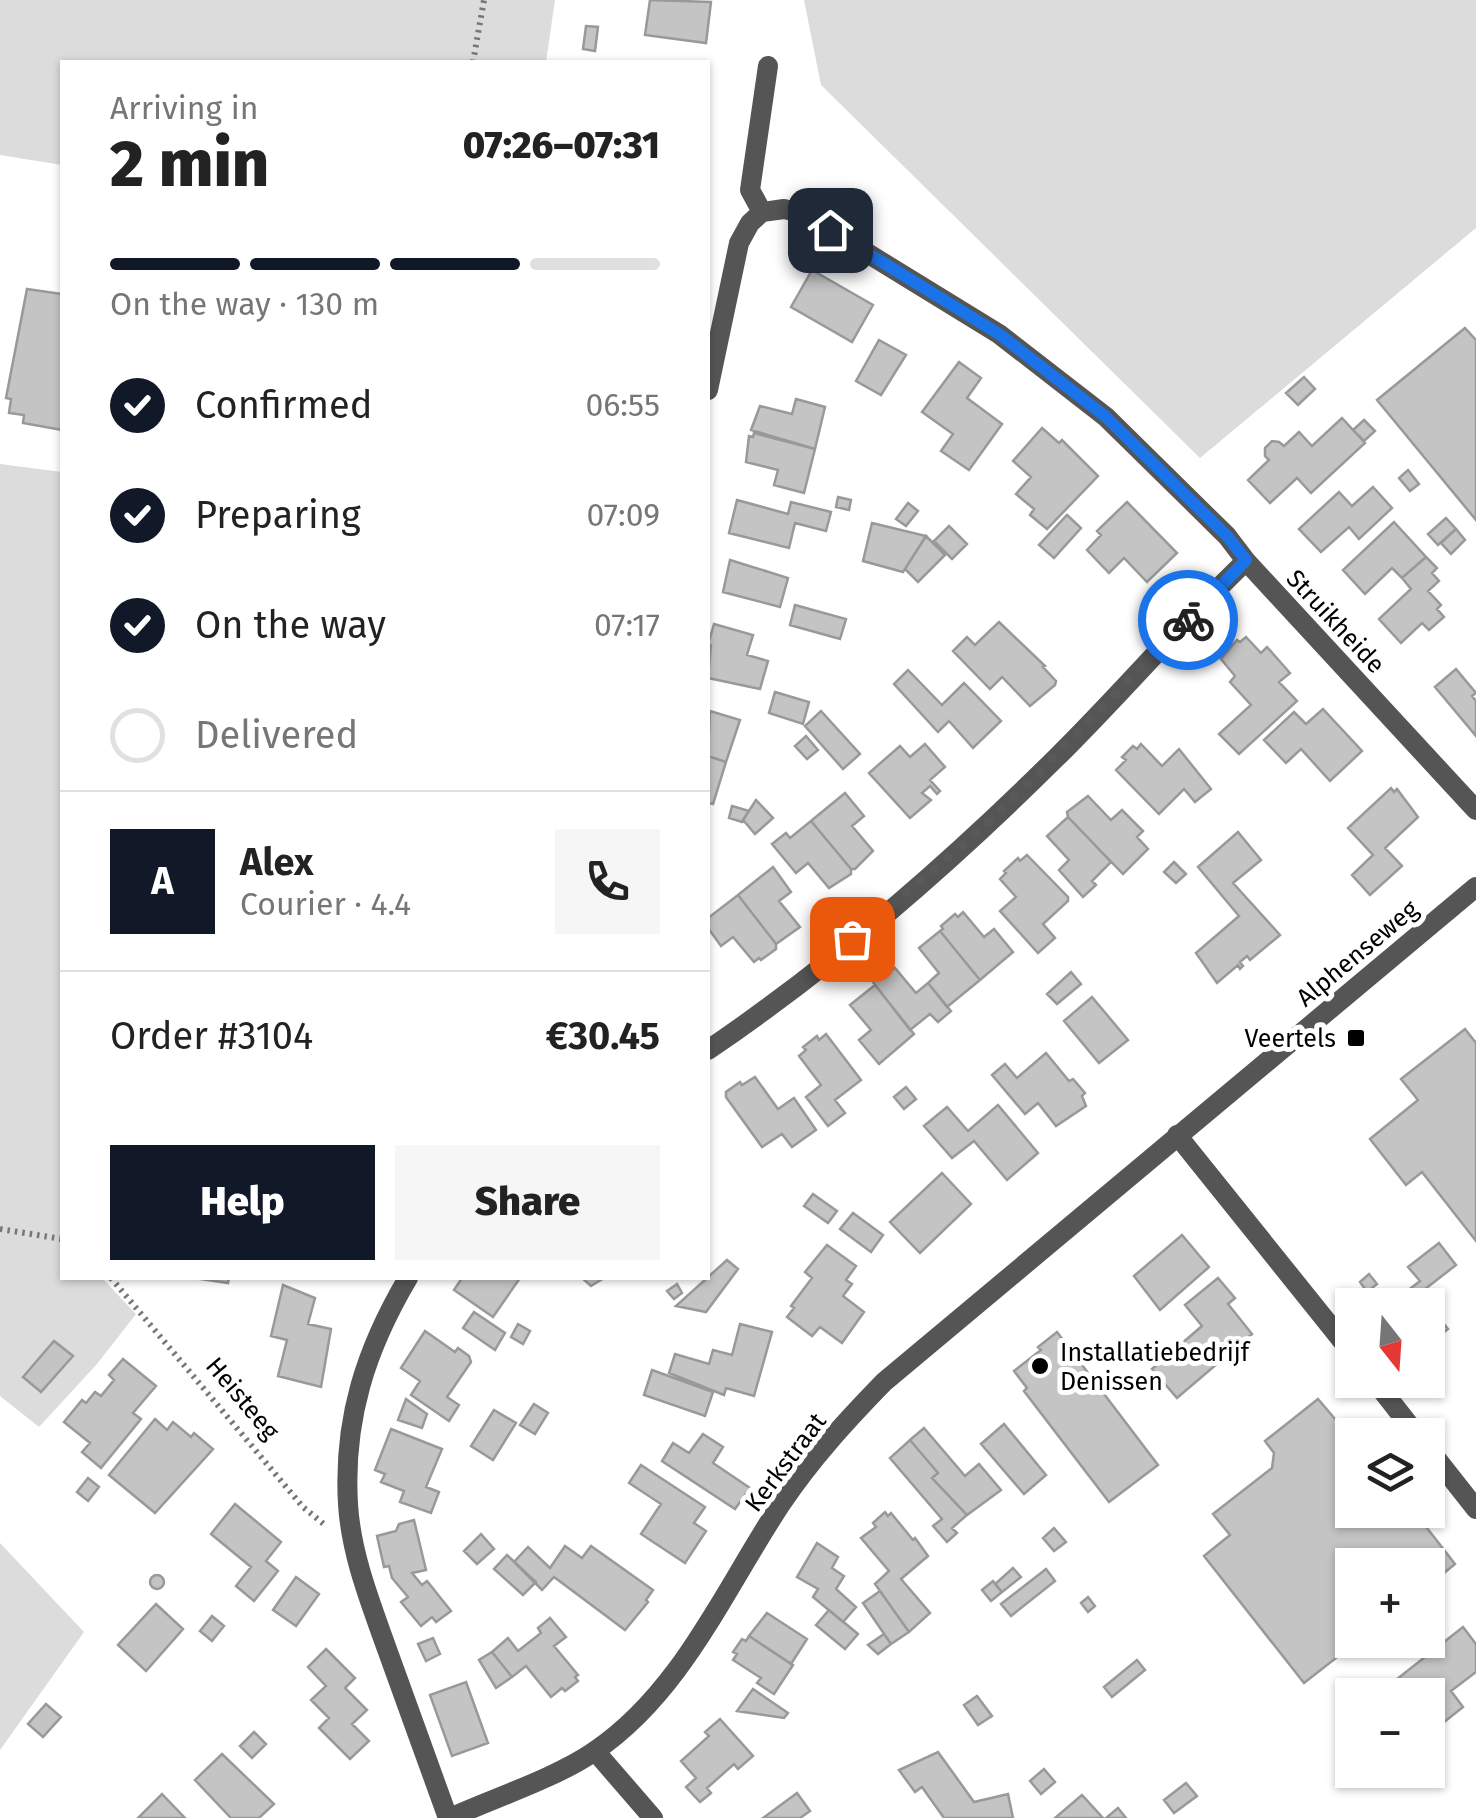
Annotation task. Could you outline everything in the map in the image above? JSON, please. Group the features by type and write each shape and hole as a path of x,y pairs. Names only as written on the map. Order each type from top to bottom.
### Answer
{"street":[{"path":"710,381 739,243 750,223 762,212 750,190 768,66"},
{"name":"Struikheide","path":"762,212 784,209 802,214 999,334 1106,417 1214,523 1476,810"},
{"path":"710,1049 877,920 994,818 1246,560"},
{"name":"Alphenseweg","path":"1178,1135 1476,887"},
{"path":"1178,1135 1335,1333"},
{"name":"Kerkstraat","path":"449,1818 595,1751 640,1712 693,1646 781,1503 842,1425 930,1341 1178,1135"},
{"path":"407,1280 381,1323 360,1380 349,1445 348,1504 363,1582 449,1818"},
{"path":"1388,1398 1404,1418"},
{"path":"1445,1470 1476,1509"},
{"path":"595,1751 654,1818"}],"path":[{"path":"473,60 484,0"},
{"path":"0,1229 60,1238"},
{"name":"Heisteeg","path":"114,1280 303,1508 327,1526 351,1528"}],"shaded area":[{"path":"0,0 555,0 546,60 60,60 60,165 0,155"},
{"path":"804,0 1476,0 1476,228 1200,458 821,85"},
{"path":"0,464 60,472 60,1280 104,1280 136,1314 39,1427 0,1396"},
{"path":"0,1543 84,1632 0,1750"}],"building":[{"path":"650,0 711,2 706,43 645,35"},
{"path":"586,26 598,27 595,51 583,49"},
{"path":"812,270 873,305 852,342 791,307"},
{"path":"27,289 60,294 60,430 23,423 24,415 9,413 11,399 6,398"},
{"path":"1465,328 1476,340 1476,520 1377,400"},
{"path":"879,340 906,355 881,395 856,381"},
{"path":"959,362 981,378 967,398 1002,424 969,470 941,451 953,434 922,412"},
{"path":"1304,377 1315,389 1298,405 1286,393"},
{"path":"796,399 825,407 815,449 751,430 760,406 792,414"},
{"path":"1342,418 1365,443 1311,493 1297,478 1270,503 1248,480 1269,460 1265,448 1272,441 1284,446 1299,432 1312,446"},
{"path":"1364,420 1375,431 1364,441 1353,430"},
{"path":"1042,428 1059,443 1062,440 1098,476 1047,529 1030,515 1034,509 1016,494 1031,477 1013,461"},
{"path":"754,433 815,449 804,493 774,485 778,470 746,462 749,436"},
{"path":"1408,470 1419,484 1410,491 1399,478"},
{"path":"1373,487 1392,508 1359,539 1349,527 1321,552 1299,529 1339,492 1352,506"},
{"path":"838,497 851,500 849,510 836,507"},
{"path":"737,500 788,514 791,502 831,512 826,531 795,523 789,548 729,533"},
{"path":"1127,502 1177,553 1147,582 1124,558 1109,573 1087,550 1101,535 1097,531"},
{"path":"908,503 918,511 906,526 896,519"},
{"path":"1067,515 1081,528 1054,558 1039,545"},
{"path":"1446,518 1456,529 1438,545 1428,534"},
{"path":"1394,522 1426,557 1402,578 1392,568 1365,594 1343,570"},
{"path":"872,523 926,536 903,572 863,561"},
{"path":"949,526 967,544 952,559 934,541"},
{"path":"1456,529 1465,540 1451,554 1441,543"},
{"path":"926,536 945,555 918,582 905,569"},
{"path":"1426,557 1437,568 1432,573 1439,581 1428,591 1441,605 1437,609 1444,617 1429,630 1422,623 1401,643 1379,619 1411,589 1402,578"},
{"path":"730,560 788,578 780,607 723,592"},
{"path":"795,605 846,619 840,639 790,625"},
{"path":"999,622 1056,681 1030,706 1002,677 990,689 953,651 967,637 975,645"},
{"path":"714,624 753,635 747,655 768,661 760,689 710,678"},
{"path":"1246,637 1261,653 1267,647 1290,673 1279,682 1297,701 1239,754 1219,734 1251,705 1230,682 1235,676 1221,659 1237,640"},
{"path":"1456,669 1476,693 1472,696 1476,701 1476,736 1435,687"},
{"path":"908,670 942,705 964,683 1001,721 973,748 949,721 938,732 894,684"},
{"path":"775,692 809,702 803,724 769,713"},
{"path":"1323,709 1362,751 1330,781 1301,749 1286,763 1264,740 1294,712 1306,724"},
{"path":"710,711 740,720 726,762 710,757"},
{"path":"821,711 860,754 843,769 805,726"},
{"path":"806,736 818,750 807,759 795,746"},
{"path":"925,744 945,767 930,780 940,791 937,794 930,786 922,793 931,800 910,818 869,773 900,746 910,757"},
{"path":"1141,744 1162,766 1179,749 1211,789 1195,802 1184,789 1159,814 1116,770 1126,760 1122,757"},
{"path":"710,757 726,762 713,804 710,803"},
{"path":"1391,788 1394,792 1397,789 1418,817 1385,848 1402,866 1370,895 1352,875 1373,855 1348,828"},
{"path":"845,793 864,816 852,826 873,851 855,869 811,821"},
{"path":"1088,796 1111,820 1122,810 1143,831 1137,837 1148,849 1123,874 1068,817 1067,812"},
{"path":"756,800 773,818 755,834 743,820"},
{"path":"732,806 749,811 742,822 729,818"},
{"path":"1068,817 1111,862 1083,897 1059,870 1069,860 1047,836"},
{"path":"811,821 851,869 851,874 829,888 808,863 796,873 772,844 786,833 790,838"},
{"path":"1238,832 1261,860 1233,883 1280,935 1250,960 1247,956 1240,962 1240,969 1238,965 1217,983 1196,953 1239,916 1198,867"},
{"path":"1027,855 1068,897 1043,924 1055,938 1038,953 1000,911 1016,897 1000,879 1018,858 1020,861"},
{"path":"1174,862 1186,874 1176,883 1164,872"},
{"path":"773,867 791,892 779,901 800,927 776,944 738,895"},
{"path":"738,895 776,949 754,962 733,937 721,946 710,931 710,916"},
{"path":"963,912 984,937 994,929 1013,952 980,980 940,931 955,914 958,917"},
{"path":"940,931 980,980 947,1007 928,983 939,973 919,948"},
{"path":"895,968 916,993 928,983 951,1011 938,1022 930,1014 910,1030 873,982"},
{"path":"1071,972 1081,984 1057,1004 1047,994"},
{"path":"875,985 914,1034 879,1064 859,1040 871,1030 850,1005"},
{"path":"1092,997 1128,1040 1099,1063 1064,1021"},
{"path":"1465,1029 1476,1043 1476,1241 1422,1172 1406,1185 1370,1139 1418,1100 1401,1079"},
{"path":"826,1034 861,1080 835,1100 845,1113 828,1126 806,1097 821,1085 799,1056 806,1050 803,1047"},
{"path":"1046,1053 1069,1081 1073,1079 1085,1093 1082,1096 1086,1106 1056,1126 1038,1103 1025,1114 992,1075 1005,1064 1017,1078"},
{"path":"755,1077 778,1109 794,1098 816,1130 792,1147 782,1134 762,1147 726,1097 726,1092 740,1082 742,1085"},
{"path":"906,1087 916,1099 904,1109 894,1097"},
{"path":"998,1105 1038,1153 1007,1180 974,1141 952,1158 924,1126 947,1107 968,1131"},
{"path":"942,1173 971,1204 920,1253 890,1222"},
{"path":"813,1194 837,1211 828,1223 804,1206"},
{"path":"853,1213 883,1235 871,1252 840,1229"},
{"path":"1182,1235 1209,1267 1160,1310 1134,1276"},
{"path":"1439,1243 1456,1265 1426,1288 1411,1288 1420,1281 1408,1267"},
{"path":"827,1245 856,1266 846,1280 852,1284 843,1296 864,1312 842,1343 820,1327 812,1336 787,1317 812,1278 805,1272"},
{"path":"727,1260 738,1269 706,1312 676,1306 705,1280 710,1280 710,1275"},
{"path":"1369,1274 1377,1284 1364,1288 1360,1282"},
{"path":"1218,1278 1235,1298 1228,1304 1252,1334 1177,1398 1152,1369 1202,1326 1185,1305"},
{"path":"461,1280 519,1280 493,1317 454,1290"},
{"path":"677,1284 682,1293 674,1299 667,1291"},
{"path":"283,1285 315,1298 308,1324 331,1329 321,1387 278,1376 287,1340 271,1336"},
{"path":"474,1312 505,1333 495,1350 463,1328"},
{"path":"518,1324 530,1331 523,1344 511,1337"},
{"path":"740,1324 772,1332 754,1396 726,1388 724,1395 669,1373 675,1354 709,1364 713,1350 732,1355"},
{"path":"425,1331 455,1352 458,1348 471,1362 447,1397 459,1405 449,1421 411,1395 420,1381 401,1368"},
{"path":"1057,1332 1158,1465 1109,1502 1024,1391 1027,1388 1014,1371"},
{"path":"54,1341 73,1356 41,1392 23,1377"},
{"path":"123,1359 156,1386 133,1413 141,1419 101,1468 82,1452 90,1443 64,1422 82,1400 86,1403 95,1392 101,1396 114,1380 109,1375"},
{"path":"652,1370 713,1392 705,1416 644,1395"},
{"path":"406,1399 427,1414 422,1428 398,1420"},
{"path":"1318,1399 1335,1419 1335,1528 1427,1528 1443,1548 1335,1548 1336,1658 1304,1683 1204,1556 1230,1535 1213,1514 1272,1468 1274,1453 1265,1441"},
{"path":"534,1404 548,1413 535,1434 520,1425"},
{"path":"494,1410 516,1423 493,1460 471,1446"},
{"path":"155,1419 167,1430 173,1422 213,1449 155,1513 109,1475"},
{"path":"1004,1424 1046,1475 1024,1494 981,1444"},
{"path":"924,1428 965,1476 979,1464 1001,1490 967,1515 932,1478 938,1473 910,1440"},
{"path":"391,1429 442,1449 426,1487 439,1492 431,1513 400,1502 404,1491 381,1482 385,1474 375,1470"},
{"path":"703,1434 723,1447 713,1463 750,1488 735,1509 662,1461 673,1443 689,1453"},
{"path":"910,1440 938,1473 932,1478 967,1515 952,1528 957,1533 947,1542 933,1526 942,1519 890,1458"},
{"path":"641,1465 705,1507 694,1523 706,1531 685,1563 641,1534 661,1504 629,1483"},
{"path":"88,1478 99,1487 88,1501 77,1492"},
{"path":"235,1504 281,1542 266,1561 278,1571 254,1601 236,1586 251,1567 211,1534"},
{"path":"885,1512 888,1516 891,1513 928,1556 901,1579 930,1613 909,1632 875,1584 889,1571 861,1538 876,1527 873,1523"},
{"path":"414,1520 426,1570 412,1573 422,1585 427,1581 451,1611 436,1622 432,1617 421,1626 401,1602 408,1597 392,1578 389,1566 384,1567 377,1536"},
{"path":"1054,1528 1066,1542 1054,1551 1043,1538"},
{"path":"481,1534 494,1549 477,1564 464,1551"},
{"path":"817,1543 838,1557 832,1568 844,1576 836,1589 856,1607 843,1622 813,1597 818,1589 797,1577"},
{"path":"565,1546 582,1558 591,1546 653,1590 625,1630 554,1577 542,1590 514,1562 528,1547 550,1568"},
{"path":"1445,1551 1455,1564 1445,1572"},
{"path":"507,1555 536,1582 523,1595 494,1569"},
{"path":"1013,1568 1021,1577 1002,1592 995,1584"},
{"path":"1046,1569 1055,1581 1011,1616 1001,1604"},
{"path":"157,1575 164,1582 157,1589 150,1582"},
{"path":"296,1577 319,1594 296,1626 273,1610"},
{"path":"993,1581 1002,1592 991,1601 982,1590"},
{"path":"880,1591 909,1632 891,1644 863,1603"},
{"path":"1088,1597 1095,1606 1088,1612 1081,1603"},
{"path":"156,1604 183,1629 146,1671 118,1645"},
{"path":"829,1610 858,1634 845,1649 816,1625"},
{"path":"767,1613 807,1639 791,1664 749,1636"},
{"path":"212,1616 224,1626 212,1641 200,1631"},
{"path":"550,1618 566,1637 554,1646 578,1675 578,1681 551,1697 526,1666 512,1677 492,1652 508,1638 518,1651 541,1633 538,1628"},
{"path":"1463,1627 1476,1644 1476,1672 1451,1691 1463,1707 1445,1721 1445,1678 1398,1678 1424,1658 1445,1658 1445,1641"},
{"path":"884,1634 891,1644 878,1654 868,1645"},
{"path":"749,1636 793,1665 774,1694 757,1683 761,1678 733,1660 737,1654 733,1652"},
{"path":"433,1638 440,1654 426,1661 418,1644"},
{"path":"326,1649 355,1678 345,1688 367,1710 352,1724 369,1741 350,1759 319,1728 329,1718 311,1700 326,1686 308,1667"},
{"path":"492,1652 512,1677 496,1688 479,1660"},
{"path":"1137,1660 1145,1670 1112,1697 1104,1687"},
{"path":"466,1682 488,1743 452,1756 430,1695"},
{"path":"753,1689 788,1713 784,1718 737,1711"},
{"path":"977,1696 992,1716 978,1725 964,1705"},
{"path":"46,1704 61,1717 43,1737 28,1724"},
{"path":"720,1719 753,1756 738,1769 734,1764 707,1788 711,1793 700,1802 686,1787 696,1778 681,1761 709,1736 705,1732"},
{"path":"254,1732 266,1744 252,1758 240,1746"},
{"path":"938,1752 974,1802 1008,1794 1013,1818 944,1818 922,1787 915,1792 899,1770"},
{"path":"222,1754 274,1804 259,1818 231,1818 195,1780"},
{"path":"1044,1769 1055,1782 1041,1794 1030,1781"},
{"path":"1186,1783 1197,1796 1174,1813 1164,1800"},
{"path":"797,1793 810,1811 800,1818 763,1818"},
{"path":"162,1794 185,1818 138,1818"},
{"path":"1082,1795 1103,1818 1055,1818"},
{"path":"1118,1808 1126,1818 1106,1818"}],"way so far":[{"path":"852,939 994,818 1154,659 1188,620"}],"place":[{"name":"Veertels","path":"1356,1038"},
{"name":"Installatiebedrijf Denissen","path":"1040,1366"}],"route":[{"path":"830,230 999,334 1106,417 1227,536 1246,560 1188,620"}]}
